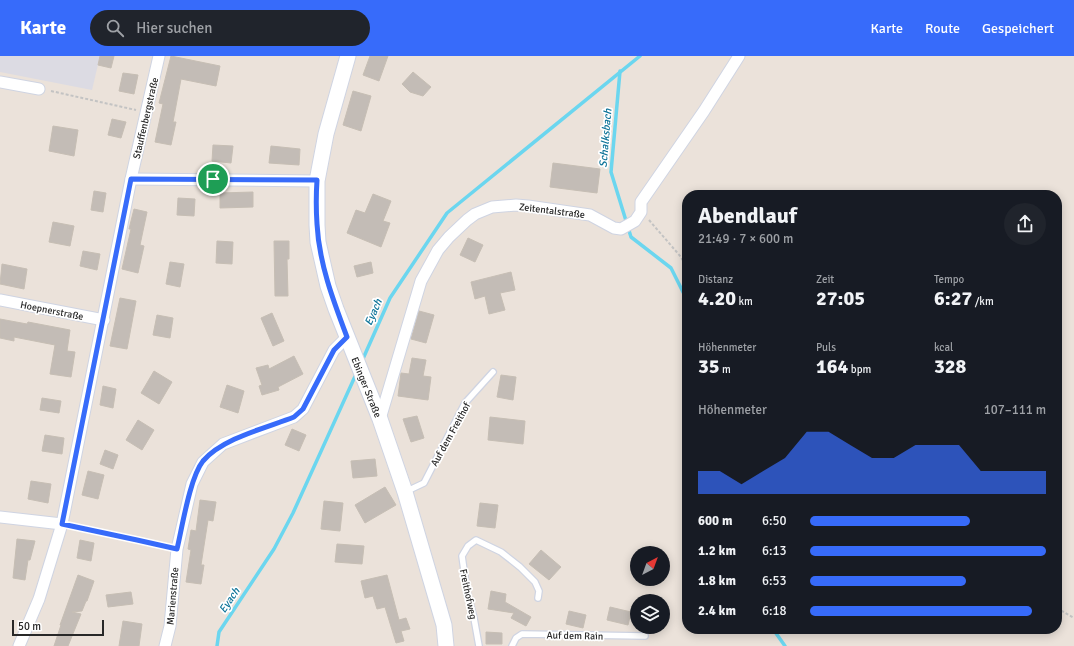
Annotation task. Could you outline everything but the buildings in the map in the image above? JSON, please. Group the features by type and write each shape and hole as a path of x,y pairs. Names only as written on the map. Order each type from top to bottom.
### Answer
{"main road":[{"name":"Ebinger Straße","path":"348,56 326,134 317,180 317,225 322,260 328,286 380,419 405,492 444,625 446,646"}],"street":[{"name":"Stauffenbergstraße","path":"19,646 39,599 62,524 131,179 147,112 158,56"},
{"path":"638,217 641,202 704,111 739,56"},
{"path":"0,82 39,89"},
{"path":"131,179 317,180"},
{"name":"Zeitentalstraße","path":"380,419 421,281 438,250 467,220 475,214 492,207 516,205 590,214 614,228 621,229 638,217"},
{"name":"Hoepnerstraße","path":"0,300 104,320"},
{"name":"Marienstraße","path":"165,646 170,626 177,549 192,484 203,462 223,444 294,417 303,409 334,350 349,343"},
{"path":"0,517 62,524"}],"lane":[{"name":"Auf dem Freithof","path":"405,492 424,482 465,403 493,372"},
{"name":"Freithofweg","path":"479,646 467,592 462,556 468,546 476,540 501,552 535,582 539,590 538,598"},
{"name":"Auf dem Rain","path":"512,646 516,638 522,634 645,636"}],"path":[{"path":"39,89 147,112"},
{"path":"638,217 659,230 682,259"},
{"path":"62,524 177,549"},
{"path":"1062,611 1074,618"}],"shaded area":[{"path":"0,56 100,56 92,90 0,72"}],"waterway":[{"name":"Eyach","path":"362,361 390,298 447,213 640,56"},
{"name":"Schalksbach","path":"620,71 611,172 631,237 671,268 682,290"},
{"name":"Eyach","path":"217,646 219,632 274,549 293,513 357,372"},
{"name":"Schalksbach","path":"777,634 785,646"}],"route":[{"path":"131,179 213,179 317,180 316,204 318,242 328,286 347,337 334,350 303,409 294,417 223,444 203,462 192,484 177,549 62,524 131,179"}]}
